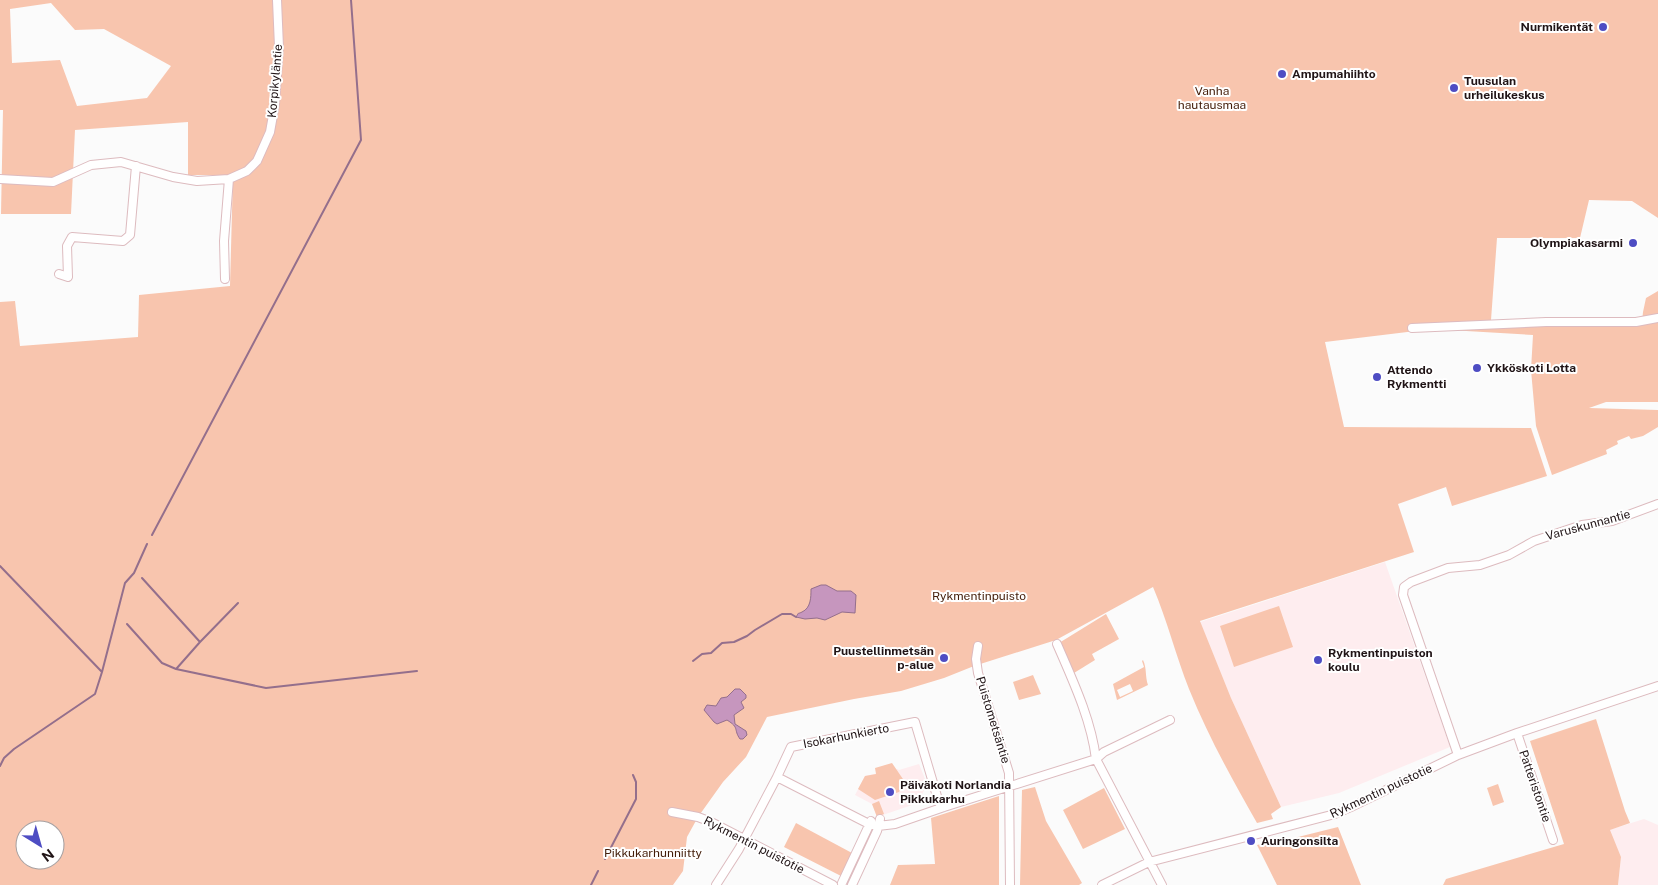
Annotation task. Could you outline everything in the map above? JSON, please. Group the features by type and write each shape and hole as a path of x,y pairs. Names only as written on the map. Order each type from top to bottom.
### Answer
{"street":[{"name":"Korpikyläntie","path":"0,179 53,182 91,165 121,162 173,177 197,181 229,179 248,171 257,161 270,132 279,47 277,0"},
{"path":"59,274 68,277 67,246 72,237 122,241 130,235 136,166"},
{"path":"226,279 224,241 229,179"},
{"path":"1412,328 1546,322 1636,322 1658,318"},
{"name":"Varuskunnantie","path":"1458,755 1403,595 1404,587 1411,582 1448,568 1480,565 1509,555 1541,538 1582,525 1612,521 1658,504"},
{"path":"1057,644 1079,697 1094,744 1096,759 1162,885"},
{"name":"Puistometsäntie","path":"978,646 976,659 978,673 1009,773 1010,885"},
{"name":"Rykmentin puistotie","path":"1102,885 1149,862 1325,817 1351,807 1458,755 1517,733 1658,686"},
{"path":"716,885 745,839 777,777 873,822 895,824 1096,759 1104,752 1170,720"},
{"name":"Isokarhunkierto","path":"777,777 791,747 914,722 939,803 944,807"},
{"name":"Patteristontie","path":"1517,733 1553,840"},
{"name":"Rykmentin puistotie","path":"672,812 698,817 833,885"},
{"path":"842,884 873,822"},
{"path":"852,885 873,822"}],"shaded area":[{"name":"Rykmentinpuiston koulu","path":"1385,562 1450,747 1339,793 1281,807 1231,698 1200,622"},
{"path":"826,585 837,591 851,591 856,595 855,613 842,612 825,620 796,617 798,613 805,610 809,605 811,589"},
{"path":"735,689 740,689 746,695 746,698 741,702 744,708 734,715 735,724 746,731 747,735 743,739 740,739 735,727 727,720 717,724 704,710 707,705 716,706 721,698 727,697"},
{"name":"Päiväkoti Norlandia Pikkukarhu","path":"919,764 927,784 918,803 877,817 872,804 855,795 865,776 899,770"},
{"path":"1644,819 1658,825 1658,885 1618,885 1621,857 1609,830"}],"green space":[{"path":"0,0 1658,0 1658,218 1632,201 1589,200 1580,238 1497,238 1491,320 1642,322 1646,298 1658,291 1658,402 1606,402 1589,408 1658,410 1658,427 1643,436 1631,439 1629,436 1617,441 1618,444 1606,450 1607,454 1552,475 1536,426 1531,370 1533,335 1432,329 1325,342 1344,427 1531,428 1547,476 1452,506 1446,487 1398,504 1414,552 1200,621 1231,698 1281,807 1271,814 1273,819 1257,823 1221,757 1189,689 1153,587 1056,640 974,666 944,678 901,691 767,717 746,757 723,782 698,817 687,837 683,871 673,885 0,885 0,302 15,301 20,346 138,337 139,295 230,286 233,175 188,175 188,122 75,130 71,214 1,214 3,110 0,110","holes":["51,3 75,30 104,29 171,66 147,98 77,106 60,60 12,63 10,9"]},
{"path":"1279,606 1293,647 1234,667 1220,626"},
{"path":"1106,614 1119,639 1092,654 1095,660 1074,673 1059,643"},
{"path":"1142,661 1145,666 1148,685 1117,700 1113,684 1144,667","holes":["1130,684 1133,691 1120,697 1117,690"]},
{"path":"1033,675 1041,694 1019,700 1013,682"},
{"path":"1596,719 1630,823 1610,830 1621,857 1618,885 1443,885 1446,879 1564,844 1530,741"},
{"path":"892,763 905,782 899,792 875,800 858,789 865,776 876,774 875,768"},
{"path":"1498,784 1504,802 1493,806 1487,788"},
{"path":"1035,787 1046,821 1082,883 1079,885 1020,885 1022,790"},
{"path":"1104,788 1125,829 1083,849 1063,810"},
{"path":"999,796 999,885 890,885 898,865 935,864 931,818"},
{"path":"879,801 884,814 877,817 872,804"},
{"path":"796,823 852,853 841,876 784,847"},
{"path":"1338,827 1361,885 1277,885 1257,845"}],"waterway":[{"path":"152,535 361,140 351,0"},
{"path":"102,672 125,583 134,573 147,544"},
{"path":"0,566 102,672 95,694 14,749 4,758 0,766"},
{"path":"142,578 200,642 238,603"},
{"path":"693,661 702,654 711,653 722,643 734,642 747,636 782,614 791,614 796,617"},
{"path":"127,624 162,663 176,669 266,688 417,671"},
{"path":"177,668 200,642"},
{"path":"605,859 636,799 636,782 633,775"},
{"path":"591,885 598,871"}],"place":[{"name":"Nurmikentät","path":"1603,27"},
{"name":"Ampumahiihto","path":"1282,74"},
{"name":"Tuusulan urheilukeskus","path":"1454,88"},
{"name":"Olympiakasarmi","path":"1633,243"},
{"name":"Ykköskoti Lotta","path":"1477,368"},
{"name":"Attendo Rykmentti","path":"1377,377"},
{"name":"Puustellinmetsän p-alue","path":"944,658"},
{"name":"Rykmentinpuiston koulu","path":"1318,660"},
{"name":"Päiväkoti Norlandia Pikkukarhu","path":"890,792"},
{"name":"Auringonsilta","path":"1251,841"}],"park label":[{"name":"Vanha hautausmaa","path":"1212,98"},
{"name":"Rykmentinpuisto","path":"979,596"},
{"name":"Pikkukarhunniitty","path":"653,853"}]}
